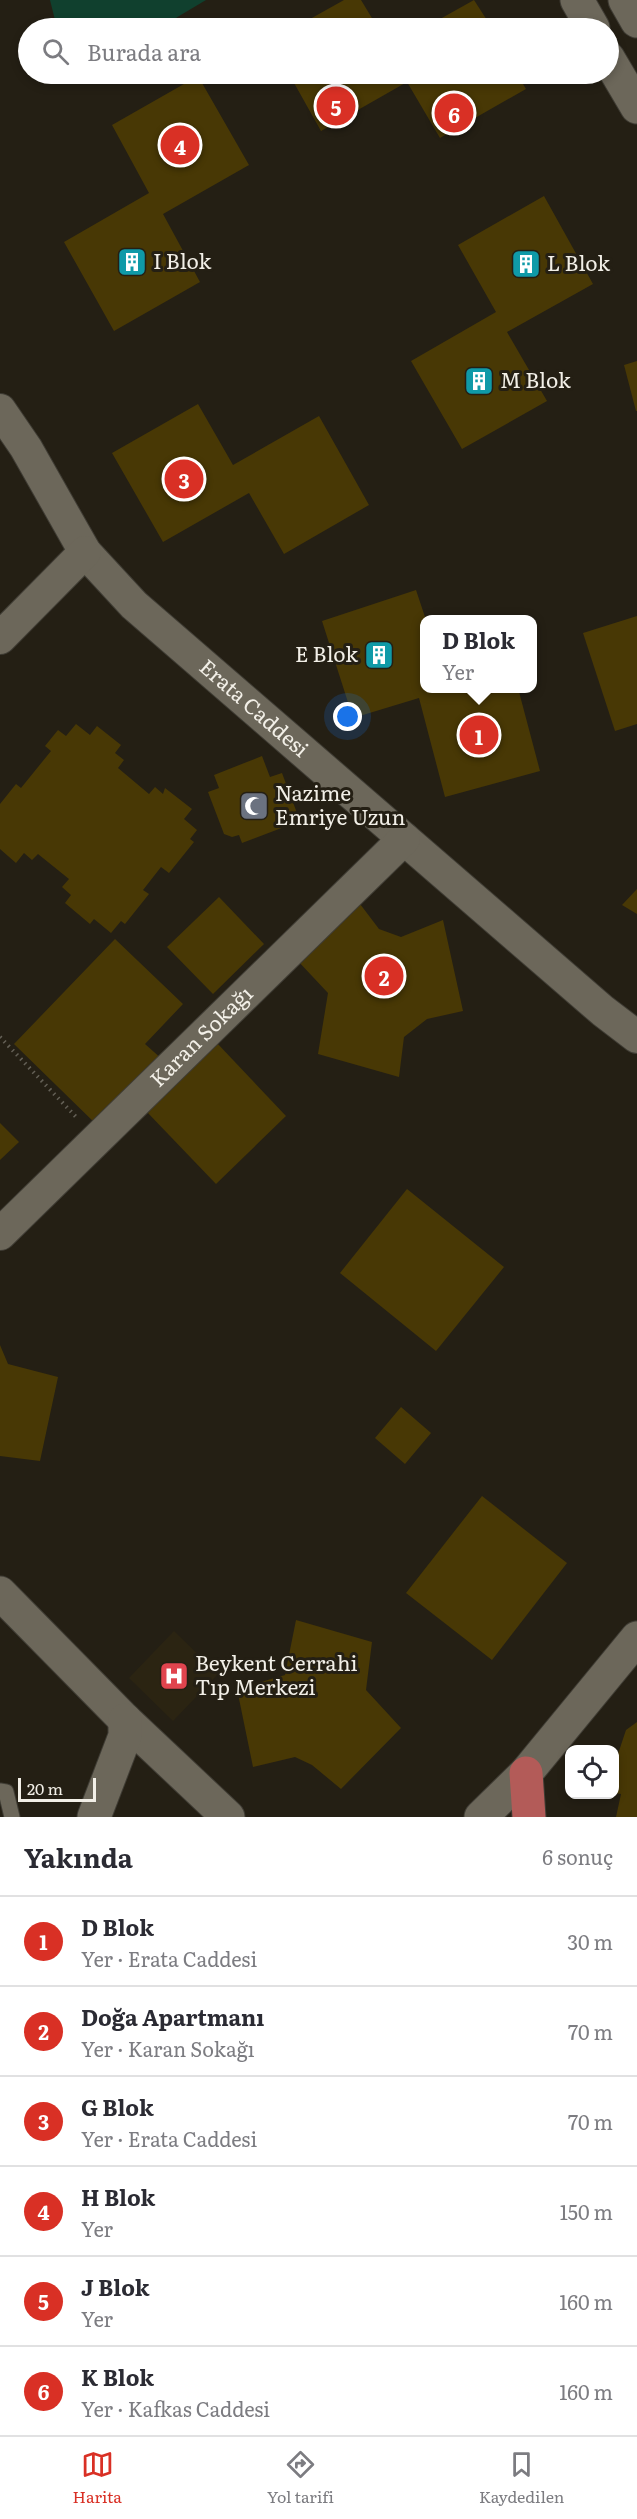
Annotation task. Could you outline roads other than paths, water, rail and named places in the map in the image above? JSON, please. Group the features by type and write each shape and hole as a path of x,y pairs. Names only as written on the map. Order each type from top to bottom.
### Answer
{"main road":[{"path":"526,1773 529,1817"}],"street":[{"path":"577,0 587,18"},
{"path":"625,0 637,21"},
{"path":"619,76 637,107"},
{"name":"Erata Caddesi","path":"0,410 26,448 85,552 135,605 603,1011 637,1037"},
{"path":"0,638 85,552"},
{"name":"Karan Sokağı","path":"0,1234 404,838"},
{"path":"0,1593 125,1720 228,1817"},
{"path":"481,1817 526,1773 637,1638"},
{"path":"94,1817 120,1752 125,1736 125,1720"},
{"path":"120,1752 139,1745 167,1758"},
{"path":"500,1817 526,1773"}],"lane":[{"path":"0,1791 6,1792 12,1817"}],"place":[{"name":"J Blok","path":"336,106"},
{"name":"K Blok","path":"454,113"},
{"name":"H Blok","path":"180,145"},
{"name":"I Blok","path":"132,262"},
{"name":"L Blok","path":"526,264"},
{"name":"M Blok","path":"479,381"},
{"name":"G Blok","path":"184,479"},
{"name":"E Blok","path":"379,655"},
{"name":"D Blok","path":"479,735"},
{"name":"Nazime Emriye Uzun","path":"254,806"},
{"name":"Doğa Apartmanı","path":"384,976"},
{"name":"Beykent Cerrahi Tıp Merkezi","path":"174,1676"}]}
